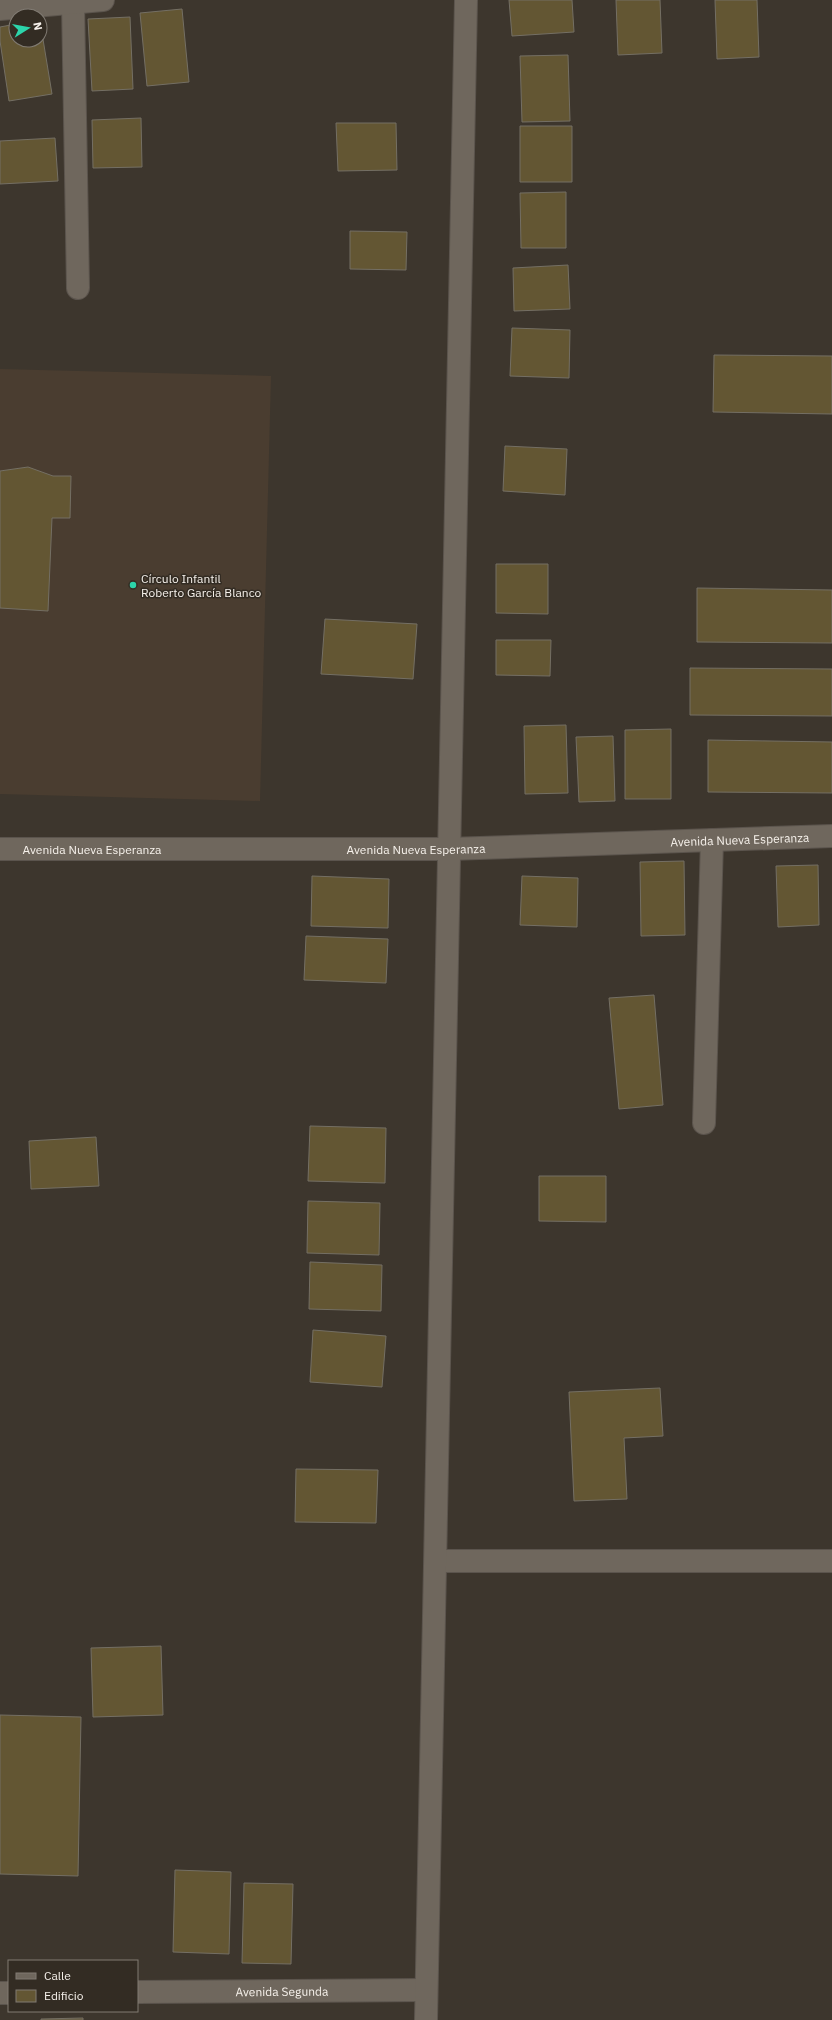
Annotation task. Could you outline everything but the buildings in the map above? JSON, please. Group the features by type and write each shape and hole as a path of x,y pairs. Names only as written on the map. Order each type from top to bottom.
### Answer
{"street":[{"path":"0,9 103,0"},
{"path":"426,2020 466,0"},
{"path":"73,3 78,288"},
{"name":"Avenida Nueva Esperanza","path":"0,849 449,848 832,836"},
{"path":"704,1123 712,840"},
{"path":"436,1561 832,1561"},
{"name":"Avenida Segunda","path":"138,1992 426,1990"}],"shaded area":[{"name":"Círculo Infantil Roberto García Blanco","path":"0,369 271,376 260,801 0,794"}],"place":[{"name":"Círculo Infantil Roberto García Blanco","path":"133,585"}]}
